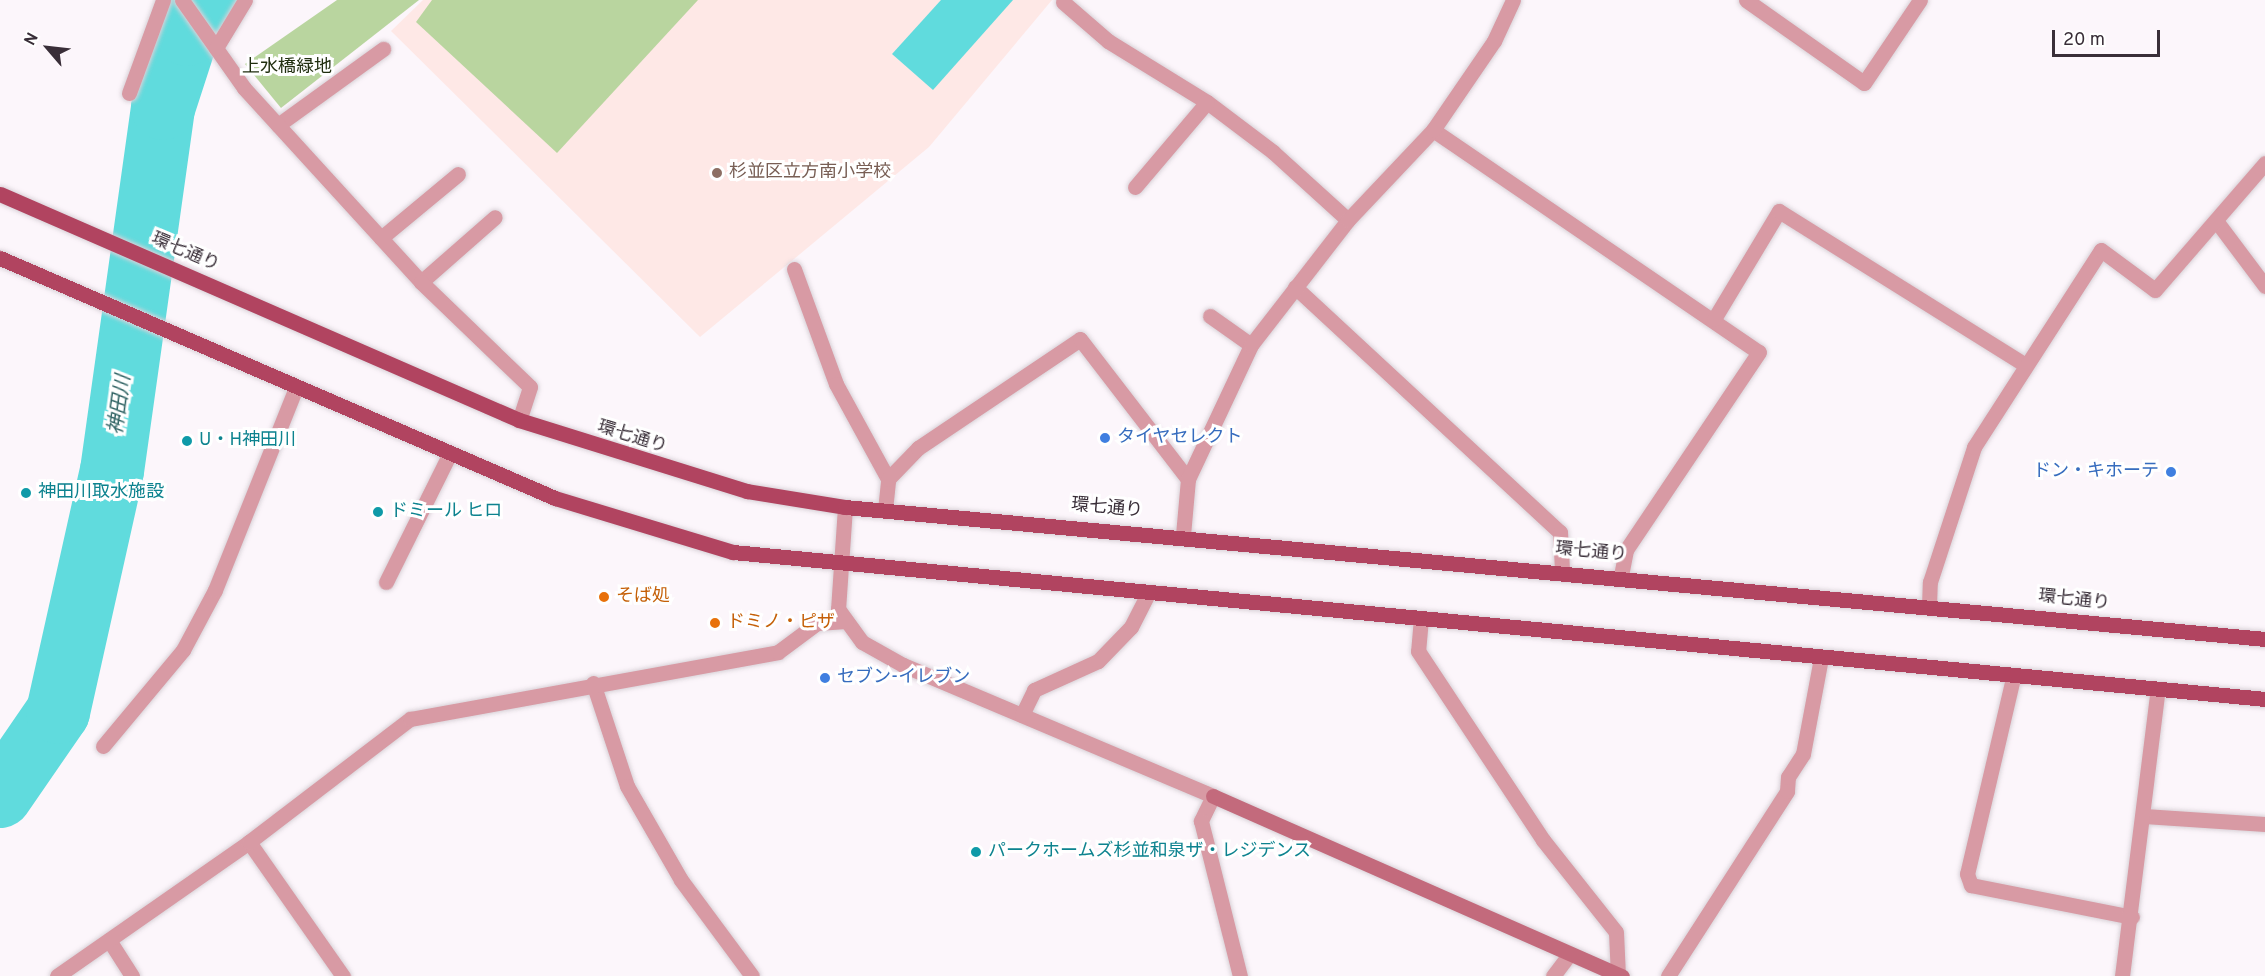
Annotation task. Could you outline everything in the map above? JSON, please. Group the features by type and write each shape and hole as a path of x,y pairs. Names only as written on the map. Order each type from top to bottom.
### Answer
{"main road":[{"name":"環七通り","path":"0,194 519,420 747,491 845,507 1562,569 2265,639"},
{"path":"0,258 104,305 555,498 733,552 1149,591 2013,678 2265,699"}],"street":[{"path":"129,93 163,0"},
{"path":"182,0 212,43 278,125 421,282 530,387 519,420"},
{"path":"212,43 245,0"},
{"path":"1183,535 1188,479 1251,345 1348,220 1433,130 1494,41 1513,0"},
{"path":"1746,0 1864,82 1920,0"},
{"path":"1063,2 1108,41 1207,102 1348,220"},
{"path":"278,125 383,49"},
{"path":"1135,187 1207,102"},
{"path":"1433,130 1714,319 1759,352 1626,550 1621,575"},
{"path":"1929,606 1930,582 1974,447 2024,364 2101,250 2155,290 2217,222 2265,163"},
{"path":"381,238 458,174"},
{"path":"1714,319 1779,211 2024,364"},
{"path":"421,282 495,217"},
{"path":"2217,222 2265,286"},
{"path":"794,269 836,384 888,478 885,510"},
{"path":"1295,287 1560,532 1562,569"},
{"path":"1210,316 1251,345"},
{"path":"888,478 918,448 1080,339 1188,479"},
{"path":"103,746 183,650 204,610 296,387"},
{"path":"386,582 450,453"},
{"path":"845,507 838,561 838,609 862,642 903,665 1213,796 1619,976 1616,932 1543,840 1418,651 1421,618"},
{"path":"1022,715 1034,690 1098,661 1131,627 1149,591"},
{"path":"57,976 249,842 410,718 593,683 778,652 817,623 846,621"},
{"path":"1668,976 1786,791 1788,777 1803,754 1821,658"},
{"path":"2013,678 1967,874 1971,885 2132,917"},
{"path":"593,683 627,786 681,880 752,976"},
{"path":"2122,976 2132,917 2158,689"},
{"path":"1213,796 1202,821 1240,976"},
{"path":"2144,816 2265,824"},
{"path":"249,842 343,976"},
{"path":"109,940 132,976"},
{"path":"1553,976 1569,955"}],"shaded area":[{"name":"杉並区立方南小学校","path":"423,0 1052,0 929,147 700,337 391,31"}],"green space":[{"name":"上水橋緑地","path":"337,0 419,0 281,108 245,64"},
{"path":"432,0 698,0 557,153 416,22"}],"water":[{"path":"941,0 1013,0 933,90 892,54"}],"waterway":[{"name":"神田川","path":"0,796 58,712 112,471 163,108 187,34 206,0"}],"place":[{"name":"杉並区立方南小学校","path":"717,173"},
{"name":"タイヤセレクト","path":"1105,438"},
{"name":"U・H神田川","path":"187,441"},
{"name":"ドン・キホーテ","path":"2171,472"},
{"name":"神田川取水施設","path":"26,493"},
{"name":"ドミール ヒロ","path":"378,512"},
{"name":"そば処","path":"604,597"},
{"name":"ドミノ・ピザ","path":"715,623"},
{"name":"セブン-イレブン","path":"825,678"},
{"name":"パークホームズ杉並和泉ザ・レジデンス","path":"976,852"}]}
